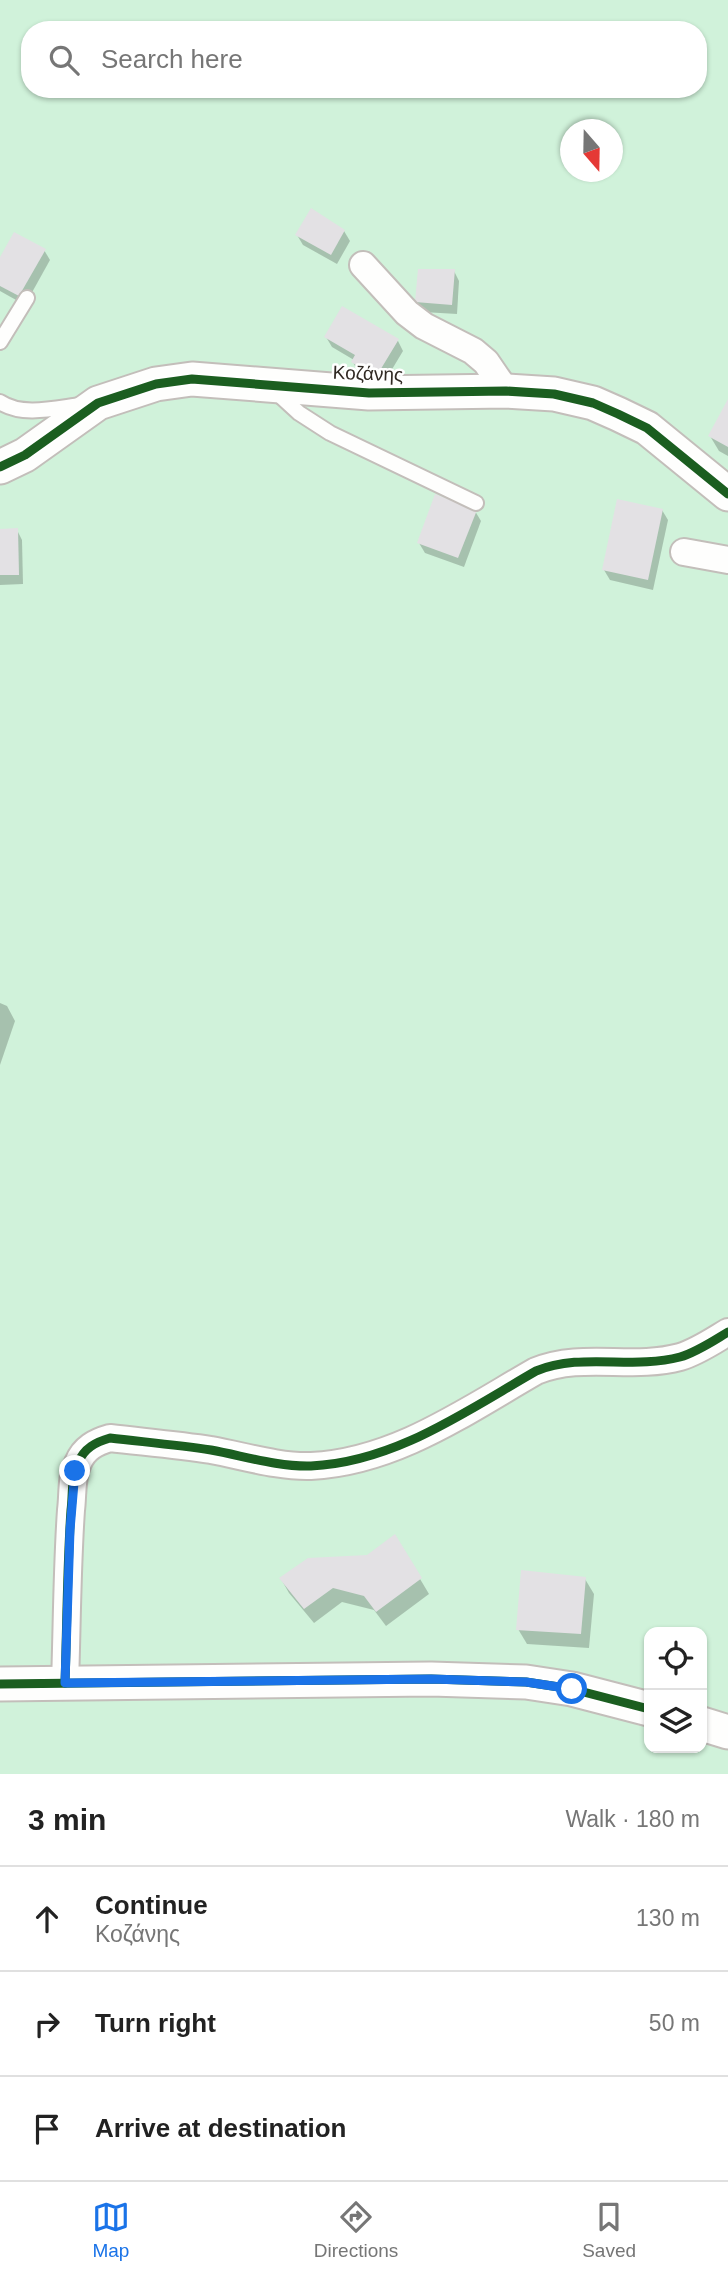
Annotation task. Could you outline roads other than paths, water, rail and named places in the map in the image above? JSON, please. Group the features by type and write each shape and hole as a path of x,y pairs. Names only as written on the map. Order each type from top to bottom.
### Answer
{"street":[{"path":"363,265 407,313 424,326 473,351 485,362 506,391"},
{"name":"Κοζάνης","path":"0,467 25,454 98,403 156,384 192,379 369,393 506,391 554,394 593,403 647,428 728,494"},
{"path":"684,552 728,559"},
{"path":"65,1683 70,1530 75,1471 87,1448 97,1441 110,1438 209,1450 290,1465 321,1465 374,1453 418,1438 552,1364 568,1361 662,1360 695,1351 728,1332"},
{"path":"0,1684 418,1679 526,1682 572,1689 644,1708"},
{"path":"707,1726 728,1732"}],"lane":[{"path":"0,342 27,298"},
{"path":"269,385 299,413 330,433 476,503"},
{"path":"0,402 16,409 36,410 98,403"}]}
